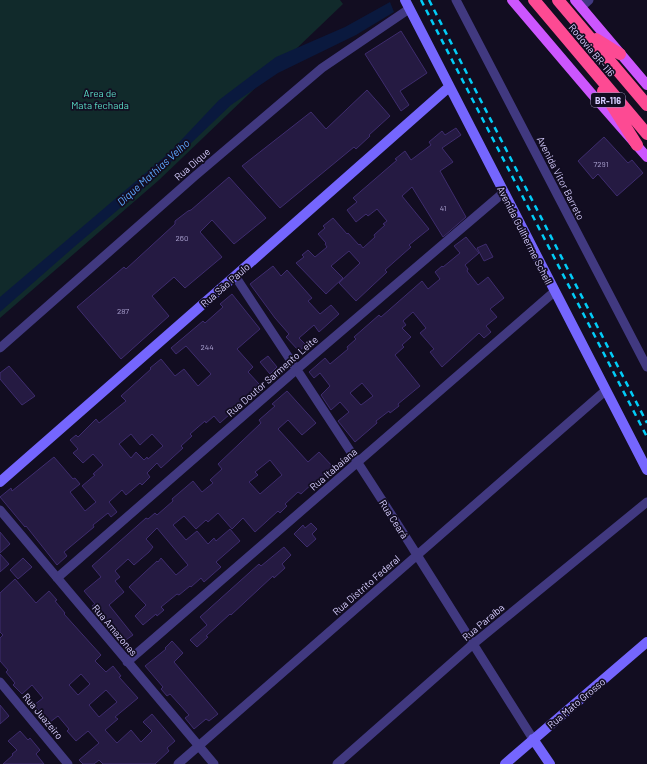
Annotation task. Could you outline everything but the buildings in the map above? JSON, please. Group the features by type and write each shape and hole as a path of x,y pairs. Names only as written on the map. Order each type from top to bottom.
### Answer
{"highway":[{"name":"Rodovia BR-116","path":"534,0 647,134"},
{"name":"Rodovia BR-116","path":"559,0 576,22 647,104"},
{"name":"BR-116","path":"586,33 620,54"},
{"name":"BR-116","path":"580,55 637,145"}],"main road":[{"path":"512,0 591,94 647,157"},
{"path":"578,4 647,85"}],"street":[{"name":"Avenida Vitor Barreto","path":"456,0 647,367"},
{"path":"578,4 589,0"},
{"name":"Avenida Guilherme Schell","path":"407,5 647,470"},
{"name":"Rua Dique","path":"0,348 195,176 322,68 407,5"},
{"name":"Rua São Paulo","path":"0,482 449,87"},
{"name":"Rua Doutor Sarmento Leite","path":"57,578 297,369 503,193"},
{"name":"Rua Ceará","path":"235,276 297,369 417,555 472,645 550,764"},
{"name":"Rua Itabaiana","path":"127,662 554,292"},
{"name":"Rua Distrito Federal","path":"178,764 605,391"},
{"name":"Rua Paraíba","path":"338,764 472,645 647,502"},
{"name":"Rua Amazonas","path":"0,510 214,764"},
{"name":"Rua Mato Grosso","path":"505,764 647,642"},
{"name":"Rua Juazeiro","path":"0,682 68,764"}],"green space":[{"name":"Area de Mata fechada","path":"0,0 340,0 343,4 159,180 0,318"}],"water":[{"name":"Dique Mathias Velho","path":"390,2 394,12 356,35 278,73 231,105 145,187 0,312 0,297 169,153 219,100 276,57 345,27"}],"railway":[{"path":"421,0 647,437"},
{"path":"429,0 647,423"}]}
